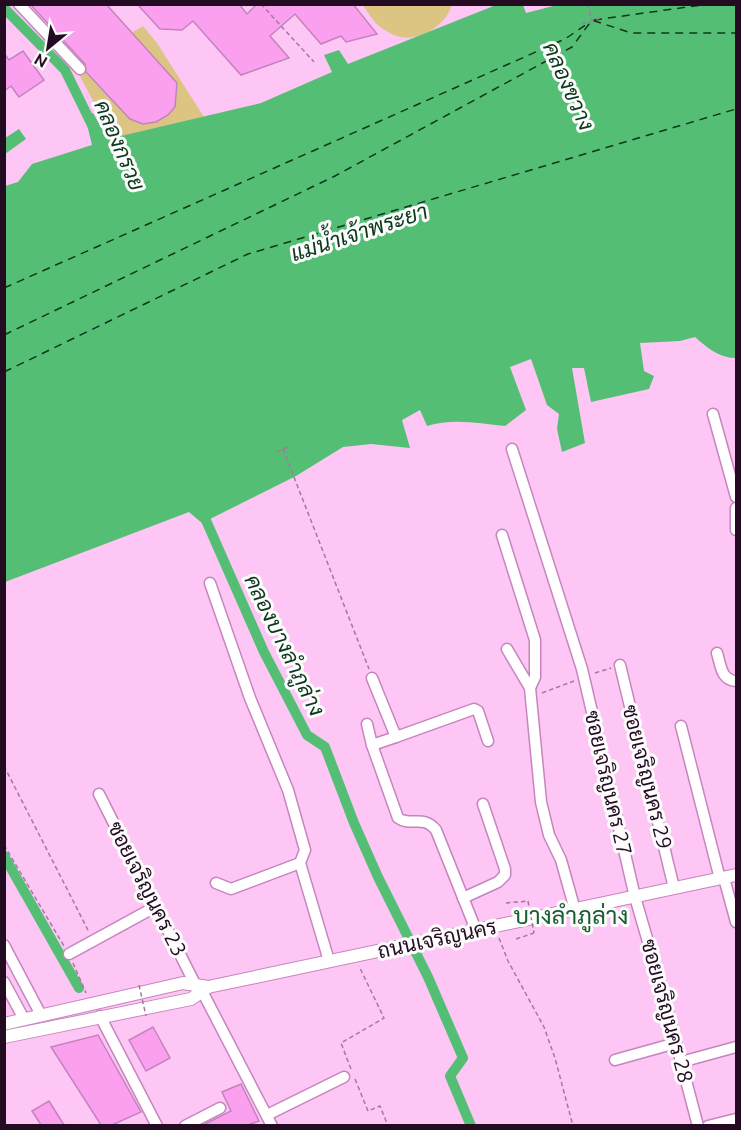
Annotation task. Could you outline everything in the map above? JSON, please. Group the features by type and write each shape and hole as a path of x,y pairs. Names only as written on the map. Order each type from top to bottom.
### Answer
{"main road":[{"name":"ถนนเจริญนคร","path":"4,1024 183,983 202,988 727,877"},
{"name":"ถนนเจริญนคร","path":"4,1037 191,999 202,988"}],"street":[{"path":"19,4 80,69"},
{"path":"713,414 736,497"},
{"name":"ซอยเจริญนคร 27","path":"512,449 582,669 635,897"},
{"path":"736,508 736,530"},
{"path":"502,535 535,640 535,677 530,688"},
{"path":"210,583 250,698 288,790 305,850 300,863 329,961"},
{"path":"507,649 530,688 541,802 549,835 564,868 575,910"},
{"path":"717,653 724,676 728,680 736,681"},
{"name":"ซอยเจริญนคร 29","path":"620,665 674,888"},
{"path":"372,678 396,737"},
{"path":"372,745 474,709 478,711 488,741"},
{"path":"367,724 372,745 398,818 404,822 423,821 432,826 476,930"},
{"path":"681,726 727,877 736,922"},
{"name":"ซอยเจริญนคร 23","path":"99,794 155,907 202,988 272,1125"},
{"path":"463,898 498,882 505,875 483,804"},
{"path":"216,883 231,889 300,863"},
{"name":"ซอยเจริญนคร 28","path":"635,897 698,1125"},
{"path":"69,954 155,907"},
{"path":"4,945 41,1015"},
{"path":"4,982 8,998 24,1019"},
{"path":"100,1016 157,1125"},
{"path":"615,1060 676,1043"},
{"path":"681,1062 736,1047"},
{"path":"267,1115 344,1077"},
{"path":"185,1125 220,1108"},
{"path":"708,1125 736,1119"}],"path":[{"path":"261,4 314,62"},
{"path":"586,4 592,20"},
{"path":"582,24 600,18"},
{"path":"277,452 288,447"},
{"path":"283,449 372,678"},
{"path":"4,766 93,941"},
{"path":"4,845 69,954 86,993"},
{"path":"506,903 528,901 534,933 516,939"},
{"path":"494,927 508,961 544,1027 573,1125"},
{"path":"354,956 384,1018 341,1043 368,1111 380,1106 388,1125"},
{"path":"139,985 146,1016"}],"shaded area":[{"path":"363,5 452,5 448,14 435,28 417,36 407,37 397,36 384,30"},
{"path":"143,26 157,43 204,117 113,138 75,67"}],"water":[{"path":"496,5 523,5 526,13 557,5 736,5 736,358 719,354 695,337 680,341 640,343 644,371 654,376 649,389 591,402 584,368 572,368 585,443 562,452 557,429 559,414 547,405 531,359 510,367 526,410 505,426 456,422 427,426 420,410 402,420 410,448 371,444 343,447 296,476 202,523 189,512 5,582 5,186 18,182 32,164 92,145 85,116 93,113 108,139 261,103 332,72 324,55 339,50 348,64"},
{"path":"19,129 26,139 5,154 5,138"}],"building":[{"path":"30,4 106,4 177,83 175,107 168,115 156,122 143,124 130,119 86,72 85,64"},
{"path":"137,4 239,4 247,14 257,4 353,4 377,34 346,42 341,36 321,44 295,14 270,36 289,58 241,75 193,21 182,30 160,29"},
{"path":"23,51 44,80 19,97 11,86 4,91 4,53 9,60"},
{"path":"153,1027 170,1058 146,1071 129,1040"},
{"path":"98,1035 141,1112 112,1125 101,1125 51,1047"},
{"path":"241,1084 259,1121 248,1125 203,1125 231,1111 222,1092"},
{"path":"49,1101 64,1125 41,1125 32,1111"}],"waterway":[{"name":"คลองกรวย","path":"4,8 65,70 93,127"},
{"name":"คลองบางลำภูล่าง","path":"201,509 264,652 307,735 325,747 354,823 378,877 428,977 463,1058 450,1076 471,1126"},
{"path":"4,856 79,988"}],"ferry route":[{"path":"594,20 709,4"},
{"path":"4,335 335,176 572,47 592,20 631,33 736,33"},
{"path":"4,288 565,39 590,22"},
{"path":"4,372 248,254 736,109"}],"district":[{"name":"บางลำภูล่าง","path":"571,916"}],"water label":[{"name":"คลองขวาง","path":"569,86"},
{"name":"แม่น้ำเจ้าพระยา","path":"359,232"}]}
